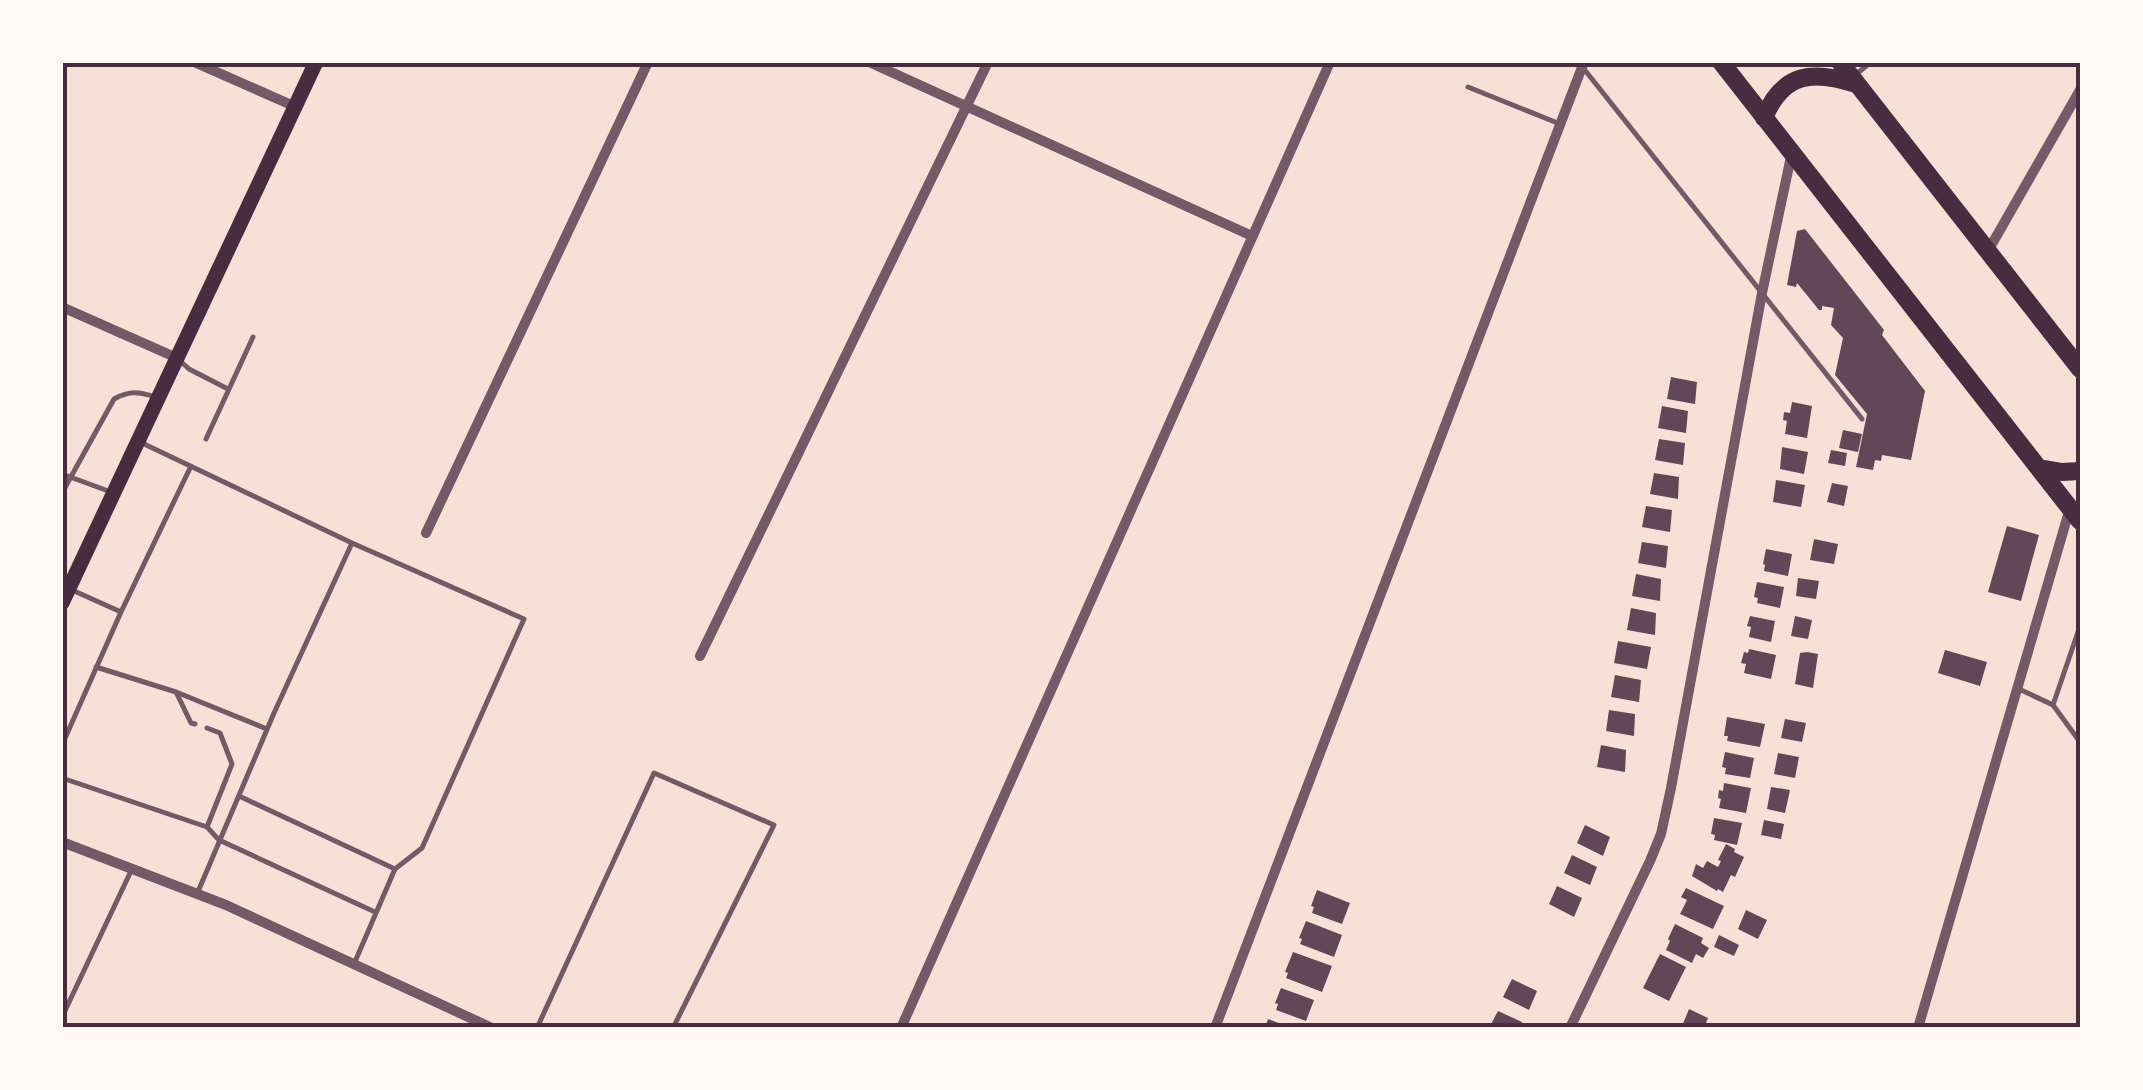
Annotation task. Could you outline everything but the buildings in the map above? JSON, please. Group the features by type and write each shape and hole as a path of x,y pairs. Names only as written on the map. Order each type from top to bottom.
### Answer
{"main road":[{"path":"65,593 316,62"},
{"path":"1721,62 2076,515"},
{"path":"1764,118 1776,94 1796,80 1850,74 2080,369"},
{"path":"2039,468 2080,472"}],"street":[{"path":"194,62 296,107"},
{"path":"426,533 648,62"},
{"path":"869,62 1252,236"},
{"path":"700,656 988,62"},
{"path":"901,1028 1330,62"},
{"path":"1215,1028 1583,64"},
{"path":"1988,251 2080,90"},
{"path":"1570,1028 1650,861 1672,788 1762,293 1792,152"},
{"path":"62,307 177,358"},
{"path":"1918,1028 2018,689 2076,515"},
{"path":"62,842 197,894 492,1028"}],"lane":[{"path":"1850,74 1871,62"},
{"path":"1583,64 1862,419"},
{"path":"1468,86 1560,124"},
{"path":"206,439 253,338"},
{"path":"177,358 228,390"},
{"path":"62,493 66,475 114,399 127,392 158,398"},
{"path":"138,441 524,620 422,848 394,869 354,964"},
{"path":"62,746 120,612 191,466"},
{"path":"66,475 114,494"},
{"path":"197,894 352,543"},
{"path":"65,593 120,612"},
{"path":"2053,705 2080,631"},
{"path":"96,668 176,692 267,729"},
{"path":"2018,689 2053,705 2080,742"},
{"path":"176,692 195,724"},
{"path":"207,728 220,732 232,764 207,827"},
{"path":"537,1028 654,773 774,825 673,1028"},
{"path":"62,778 207,827 219,840 376,912"},
{"path":"239,796 394,869"},
{"path":"62,1017 132,868"}]}
